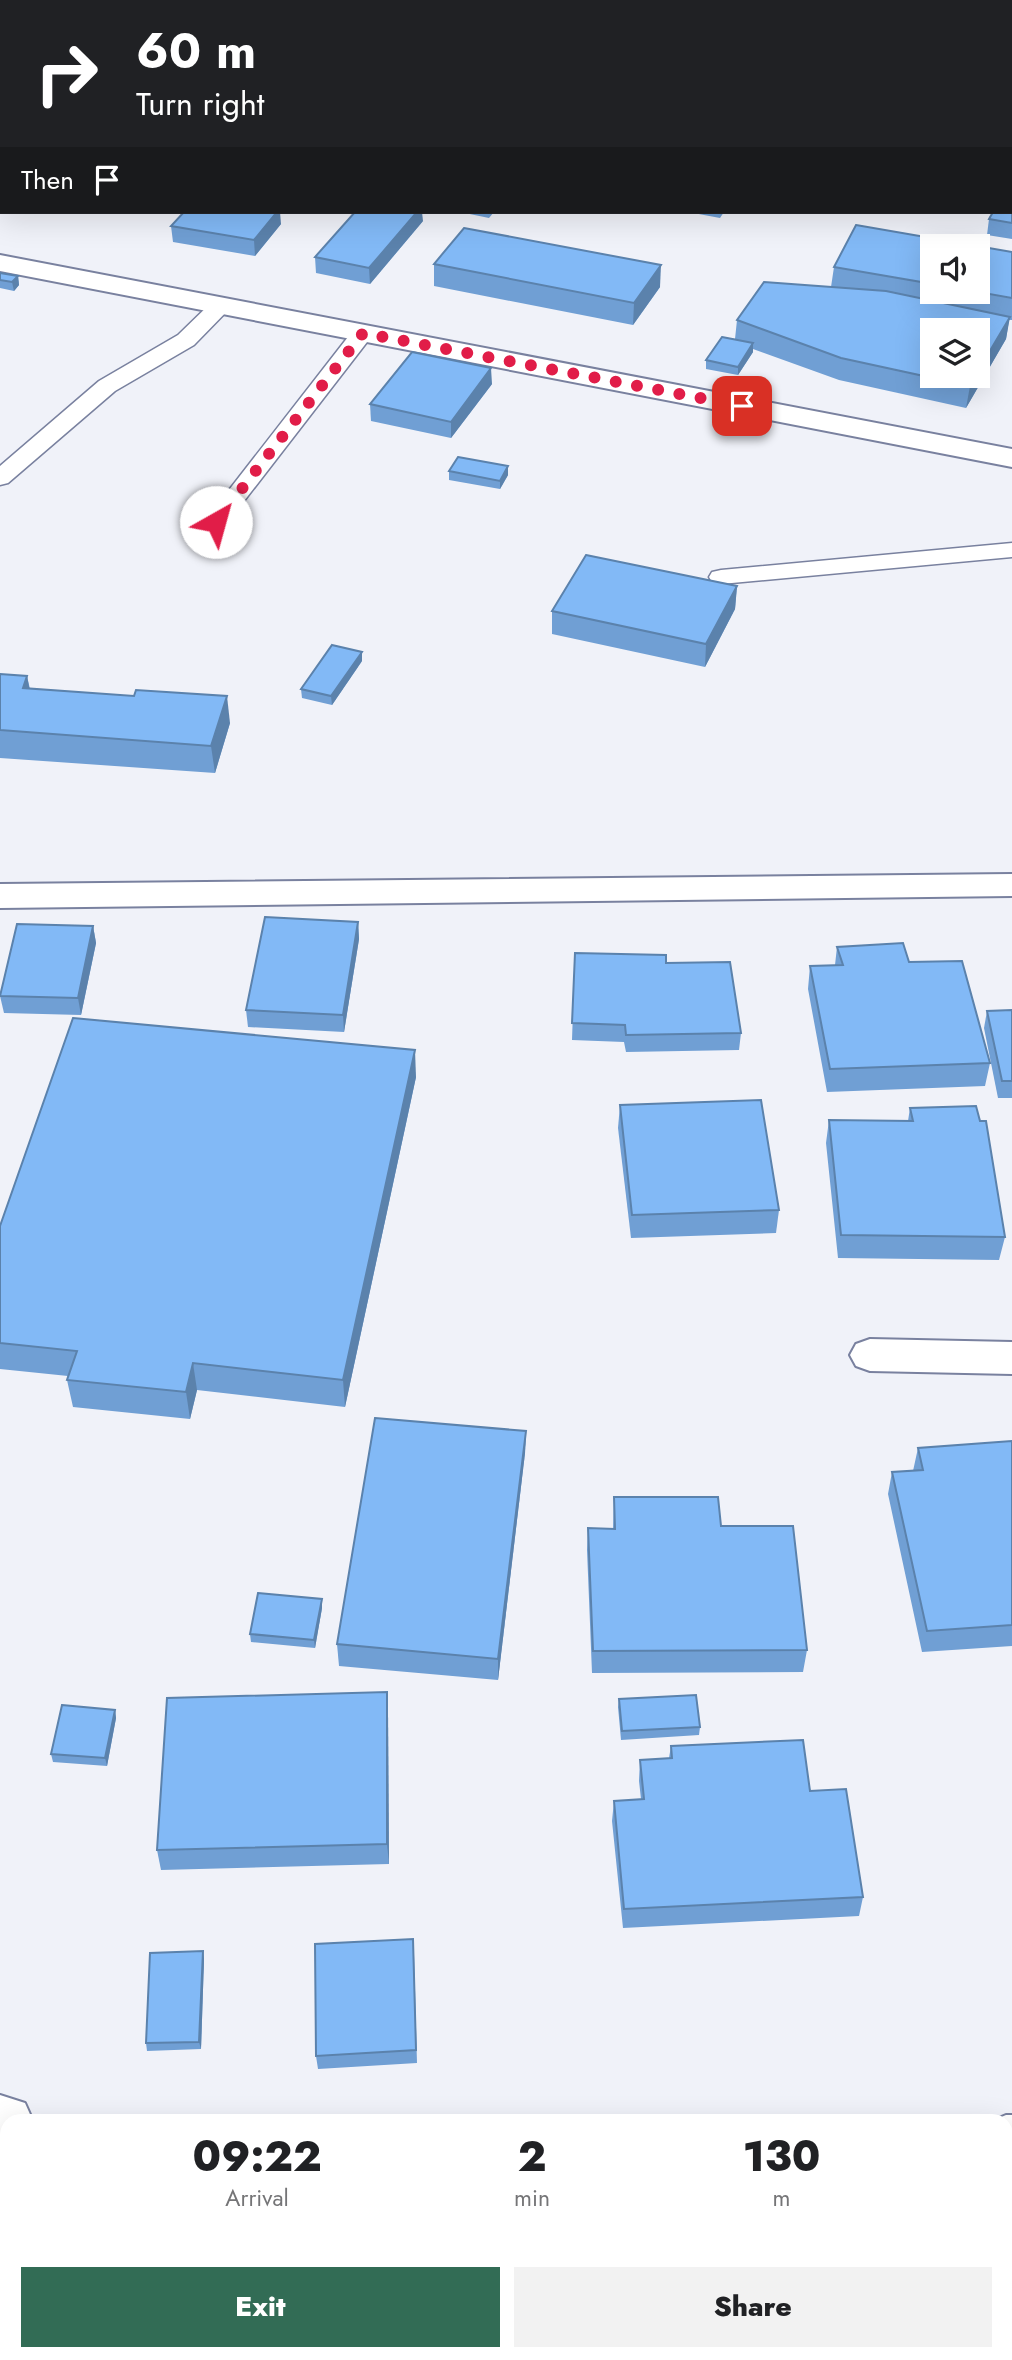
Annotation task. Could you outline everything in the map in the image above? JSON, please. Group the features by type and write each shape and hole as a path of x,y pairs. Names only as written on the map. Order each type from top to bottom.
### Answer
{"street":[{"path":"0,262 1012,458"},
{"path":"0,896 1012,885"},
{"path":"870,1355 1012,1358"}],"lane":[{"path":"0,478 107,386 186,340 222,305"},
{"path":"216,522 363,333"},
{"path":"721,577 1012,550"}],"building":[{"path":"182,214 275,214 254,240 171,226"},
{"path":"353,214 415,214 369,268 315,257"},
{"path":"992,214 1012,214 1012,223 989,219"},
{"path":"856,225 920,236 920,282 834,267"},
{"path":"464,228 661,265 634,303 434,264"},
{"path":"990,248 1012,252 1012,298 990,294"},
{"path":"0,273 18,276 12,282 0,280"},
{"path":"764,282 886,291 920,298 920,304 948,304 1010,317 990,351 990,318 920,318 920,375 841,358 737,320"},
{"path":"722,337 753,343 738,367 706,360"},
{"path":"412,352 491,368 451,422 370,404"},
{"path":"458,457 508,466 500,481 449,471"},
{"path":"586,555 737,586 706,644 552,611"},
{"path":"332,645 362,652 331,696 301,689"},
{"path":"0,674 27,676 23,688 134,696 136,690 227,696 211,746 0,730"},
{"path":"265,917 358,922 343,1015 246,1010"},
{"path":"17,924 93,926 78,998 0,996"},
{"path":"903,943 909,962 962,961 990,1063 830,1069 810,966 843,965 837,947"},
{"path":"575,953 666,955 666,963 730,962 741,1033 626,1035 625,1025 572,1023"},
{"path":"1012,1010 1012,1081 1002,1081 987,1011"},
{"path":"73,1018 415,1050 343,1380 193,1363 186,1392 67,1380 77,1351 0,1343 0,1226"},
{"path":"761,1100 779,1210 632,1215 620,1105"},
{"path":"976,1106 980,1121 986,1121 1005,1237 841,1235 829,1120 913,1121 910,1108"},
{"path":"375,1418 526,1431 498,1659 337,1644"},
{"path":"1012,1441 1012,1625 927,1631 892,1472 923,1470 918,1448"},
{"path":"614,1497 718,1497 721,1526 793,1526 807,1650 593,1651 588,1528 615,1529"},
{"path":"258,1593 322,1599 314,1640 250,1634"},
{"path":"387,1692 387,1844 157,1850 167,1698"},
{"path":"696,1695 700,1727 622,1731 619,1699"},
{"path":"62,1705 115,1710 105,1758 51,1754"},
{"path":"803,1740 810,1791 846,1789 863,1897 624,1909 614,1801 644,1799 640,1760 672,1758 671,1746"},
{"path":"413,1939 416,2050 316,2056 315,1944"},
{"path":"203,1951 199,2042 146,2043 150,1953"}],"route":[{"path":"216,522 363,333 742,406"}]}
